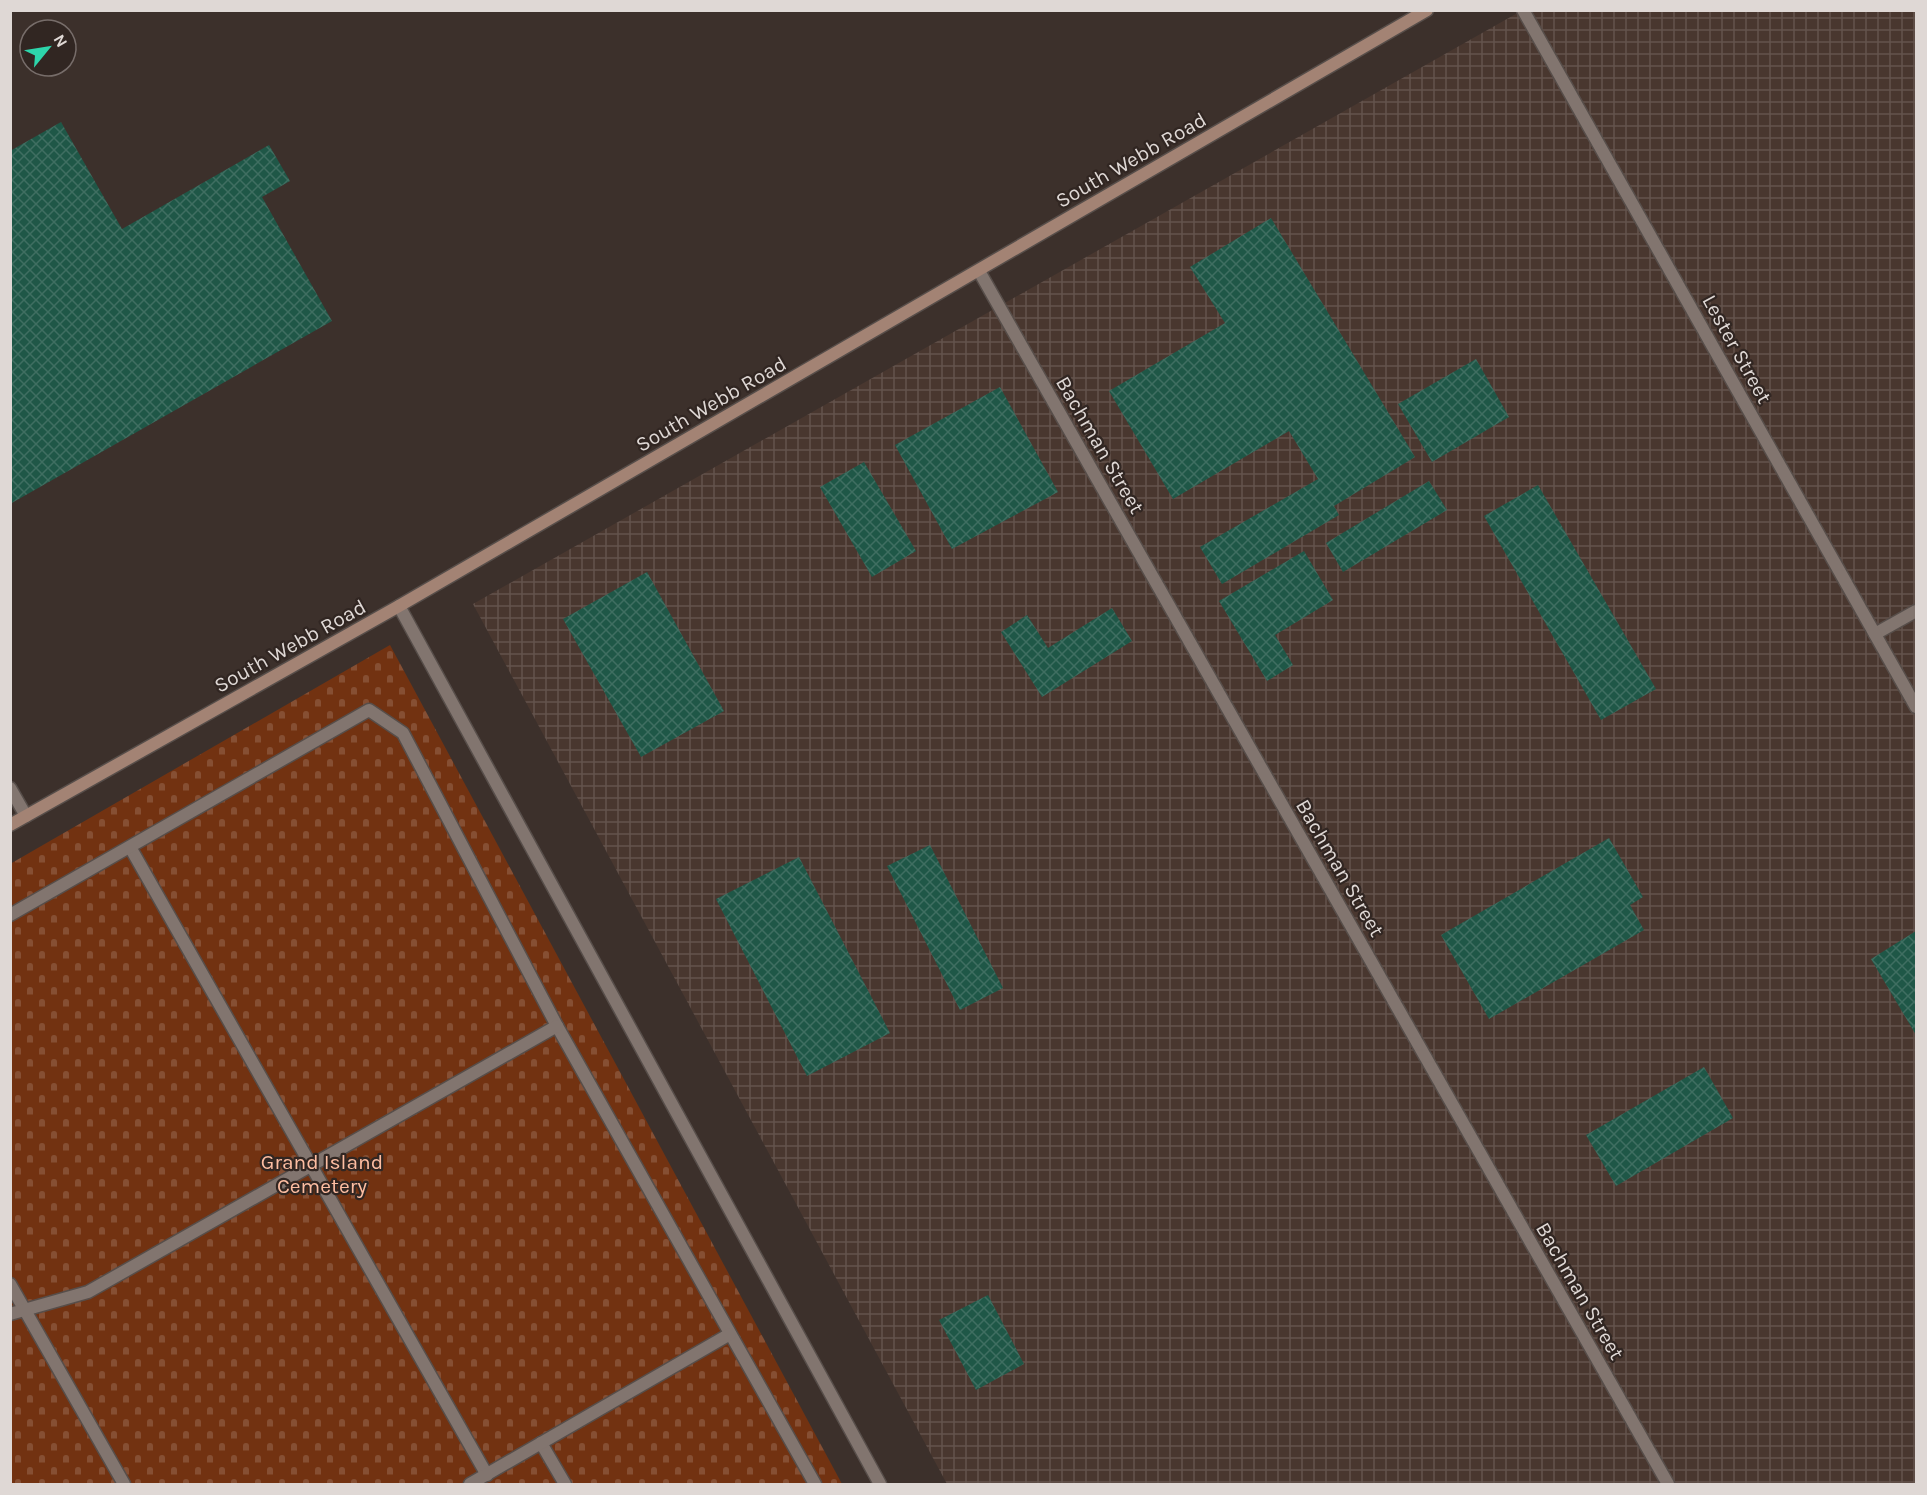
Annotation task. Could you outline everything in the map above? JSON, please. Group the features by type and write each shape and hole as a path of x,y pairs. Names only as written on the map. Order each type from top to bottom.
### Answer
{"street":[{"name":"South Webb Road","path":"10,825 399,606 1427,10"},
{"name":"Lester Street","path":"1523,10 1917,707"},
{"name":"Bachman Street","path":"979,271 1668,1485"},
{"path":"399,606 880,1485"},
{"path":"1875,634 1917,611"},
{"path":"10,915 369,710 403,733 557,1026 815,1485"},
{"path":"10,788 26,816"},
{"path":"130,847 487,1475"},
{"path":"10,1314 88,1292 557,1026"},
{"path":"10,1284 124,1485"},
{"path":"470,1485 730,1334"},
{"path":"541,1443 565,1485"}],"shaded area":[{"path":"1521,11 1916,11 1916,1484 947,1484 473,604"}],"green space":[{"name":"Grand Island Cemetery","path":"390,645 842,1484 11,1484 10,864"}],"building":[{"path":"61,122 122,229 269,145 290,181 262,197 332,321 10,504 10,151"},
{"path":"1271,218 1415,457 1334,506 1339,515 1222,584 1200,547 1318,479 1289,431 1173,499 1109,391 1225,323 1190,267"},
{"path":"1476,359 1509,417 1432,462 1398,404"},
{"path":"1000,387 1058,492 952,549 895,445"},
{"path":"864,462 916,551 872,577 820,487"},
{"path":"1429,481 1447,510 1343,572 1326,543"},
{"path":"1538,485 1656,689 1601,720 1484,516"},
{"path":"1304,551 1333,600 1275,635 1293,665 1267,681 1219,601"},
{"path":"647,572 724,711 641,757 563,619"},
{"path":"1112,608 1132,641 1042,697 1001,632 1027,615 1048,648"},
{"path":"1609,838 1643,897 1630,905 1644,930 1489,1019 1441,935"},
{"path":"930,845 1003,988 960,1010 887,866"},
{"path":"799,857 890,1033 807,1076 716,899"},
{"path":"1916,931 1916,1035 1871,959"},
{"path":"1704,1067 1733,1118 1616,1186 1586,1135"},
{"path":"988,1295 1024,1364 976,1390 939,1320"}]}
